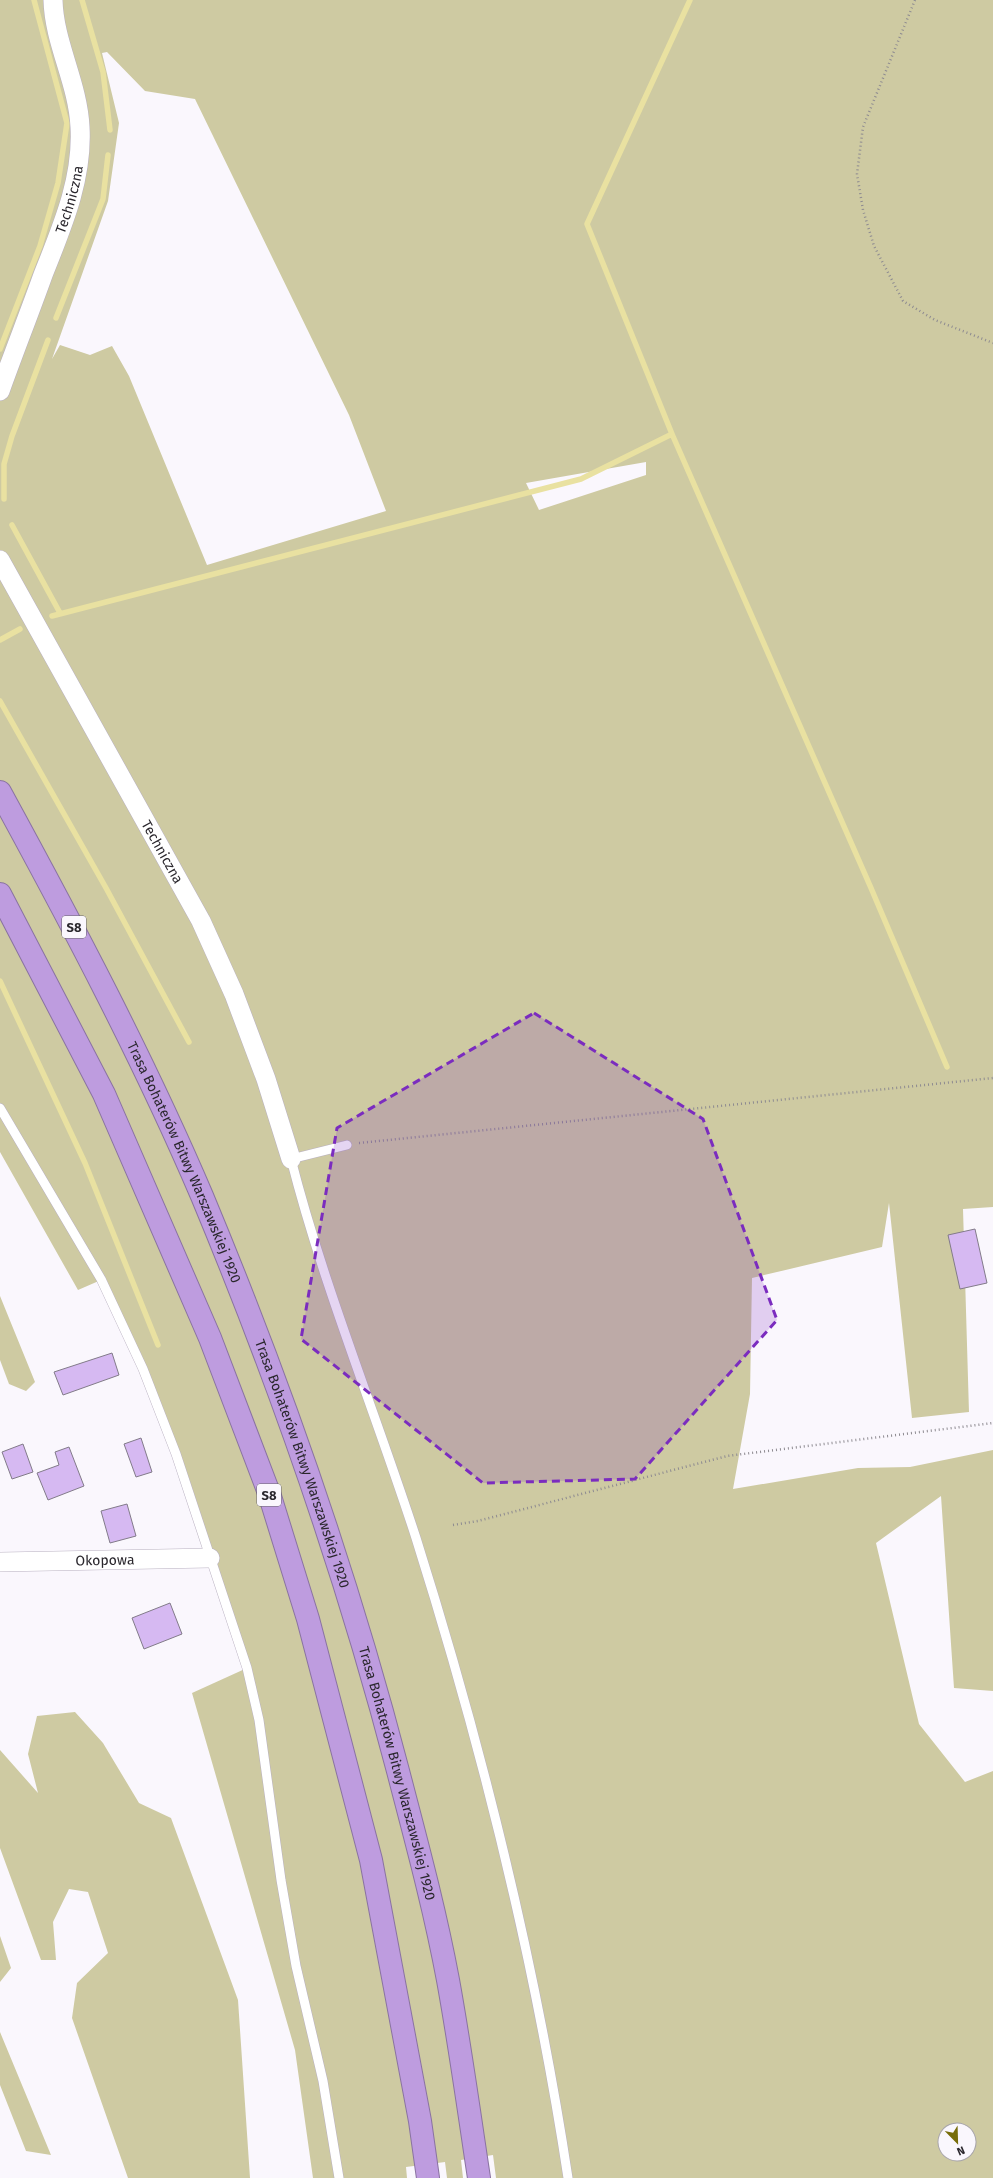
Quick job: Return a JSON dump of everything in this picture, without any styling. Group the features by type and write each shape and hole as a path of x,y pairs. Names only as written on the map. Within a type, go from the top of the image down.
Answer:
{"highway":[{"name":"Trasa Bohaterów Bitwy Warszawskiej 1920","path":"0,792 71,922 142,1066 201,1194 252,1320 313,1487 351,1603 386,1726 422,1862 448,1978 477,2168"},
{"name":"S8","path":"0,894 104,1094 210,1338 269,1493 308,1619 371,1860 422,2134 427,2171"}],"street":[{"name":"Techniczna","path":"0,391 63,224 78,173 80,126 74,85 58,31 53,0"},
{"name":"Techniczna","path":"0,560 201,921 234,994 266,1079 291,1159"},
{"name":"Okopowa","path":"0,1562 210,1558"}],"lane":[{"path":"0,1108 101,1280 143,1369 176,1454 247,1668 259,1720 280,1880 296,1966 322,2081 339,2178"},
{"path":"347,1145 291,1159 318,1256 415,1535 472,1726 505,1853 546,2043 568,2178"}],"path":[{"path":"915,0 863,127 857,174 862,210 874,246 903,302 935,320 993,343"},
{"path":"347,1145 993,1078"},
{"path":"453,1525 478,1521 727,1456 993,1423"}],"highlighted area":[{"path":"534,1013 703,1119 777,1320 635,1479 483,1483 301,1339 337,1128"}],"shaded area":[{"path":"0,0 993,0 993,1207 963,1209 969,1412 912,1418 889,1203 882,1247 752,1278 750,1394 733,1489 858,1468 910,1467 993,1450 993,1691 954,1688 941,1496 876,1543 919,1724 965,1782 993,1771 993,2178 496,2178 493,2155 461,2160 463,2178 447,2178 445,2162 406,2167 407,2178 313,2178 295,2050 192,1693 247,1668 176,1454 101,1280 78,1290 0,1152","holes":["107,52 145,91 195,99 349,415 386,511 207,565 129,376 112,346 90,355 60,345 52,359 108,201 119,123 102,53","646,462 646,475 539,510 526,483"]},
{"path":"0,1296 35,1382 26,1391 9,1384 0,1360"},
{"path":"75,1712 103,1743 139,1803 171,1818 238,2000 250,2178 128,2178 72,2018 77,1983 108,1953 88,1892 69,1889 53,1922 56,1960 41,1960 0,1848 0,1750 38,1793 28,1754 37,1716"},
{"path":"0,1936 11,1968 0,1982"},
{"path":"0,2032 51,2155 26,2151 0,2085"}],"building":[{"path":"975,1229 987,1283 960,1289 948,1235"},
{"path":"112,1353 119,1375 63,1395 54,1372"},
{"path":"141,1438 152,1472 136,1477 124,1444"},
{"path":"23,1444 33,1472 12,1479 2,1452"},
{"path":"69,1447 84,1486 48,1500 37,1473 59,1465 55,1452"},
{"path":"127,1504 136,1536 110,1543 101,1511"},
{"path":"170,1603 182,1634 144,1649 132,1618"}],"waterway":[{"path":"0,349 40,246 58,183 67,123 34,0"},
{"path":"82,0 103,72 110,130"},
{"path":"690,0 587,224 672,434 871,888 947,1067"},
{"path":"56,318 103,199 108,155"},
{"path":"4,499 4,464 12,436 48,340"},
{"path":"52,616 581,479 672,434"},
{"path":"12,525 60,613"},
{"path":"0,640 20,629"},
{"path":"0,701 106,888 189,1042"},
{"path":"0,981 85,1163 158,1345"}]}
